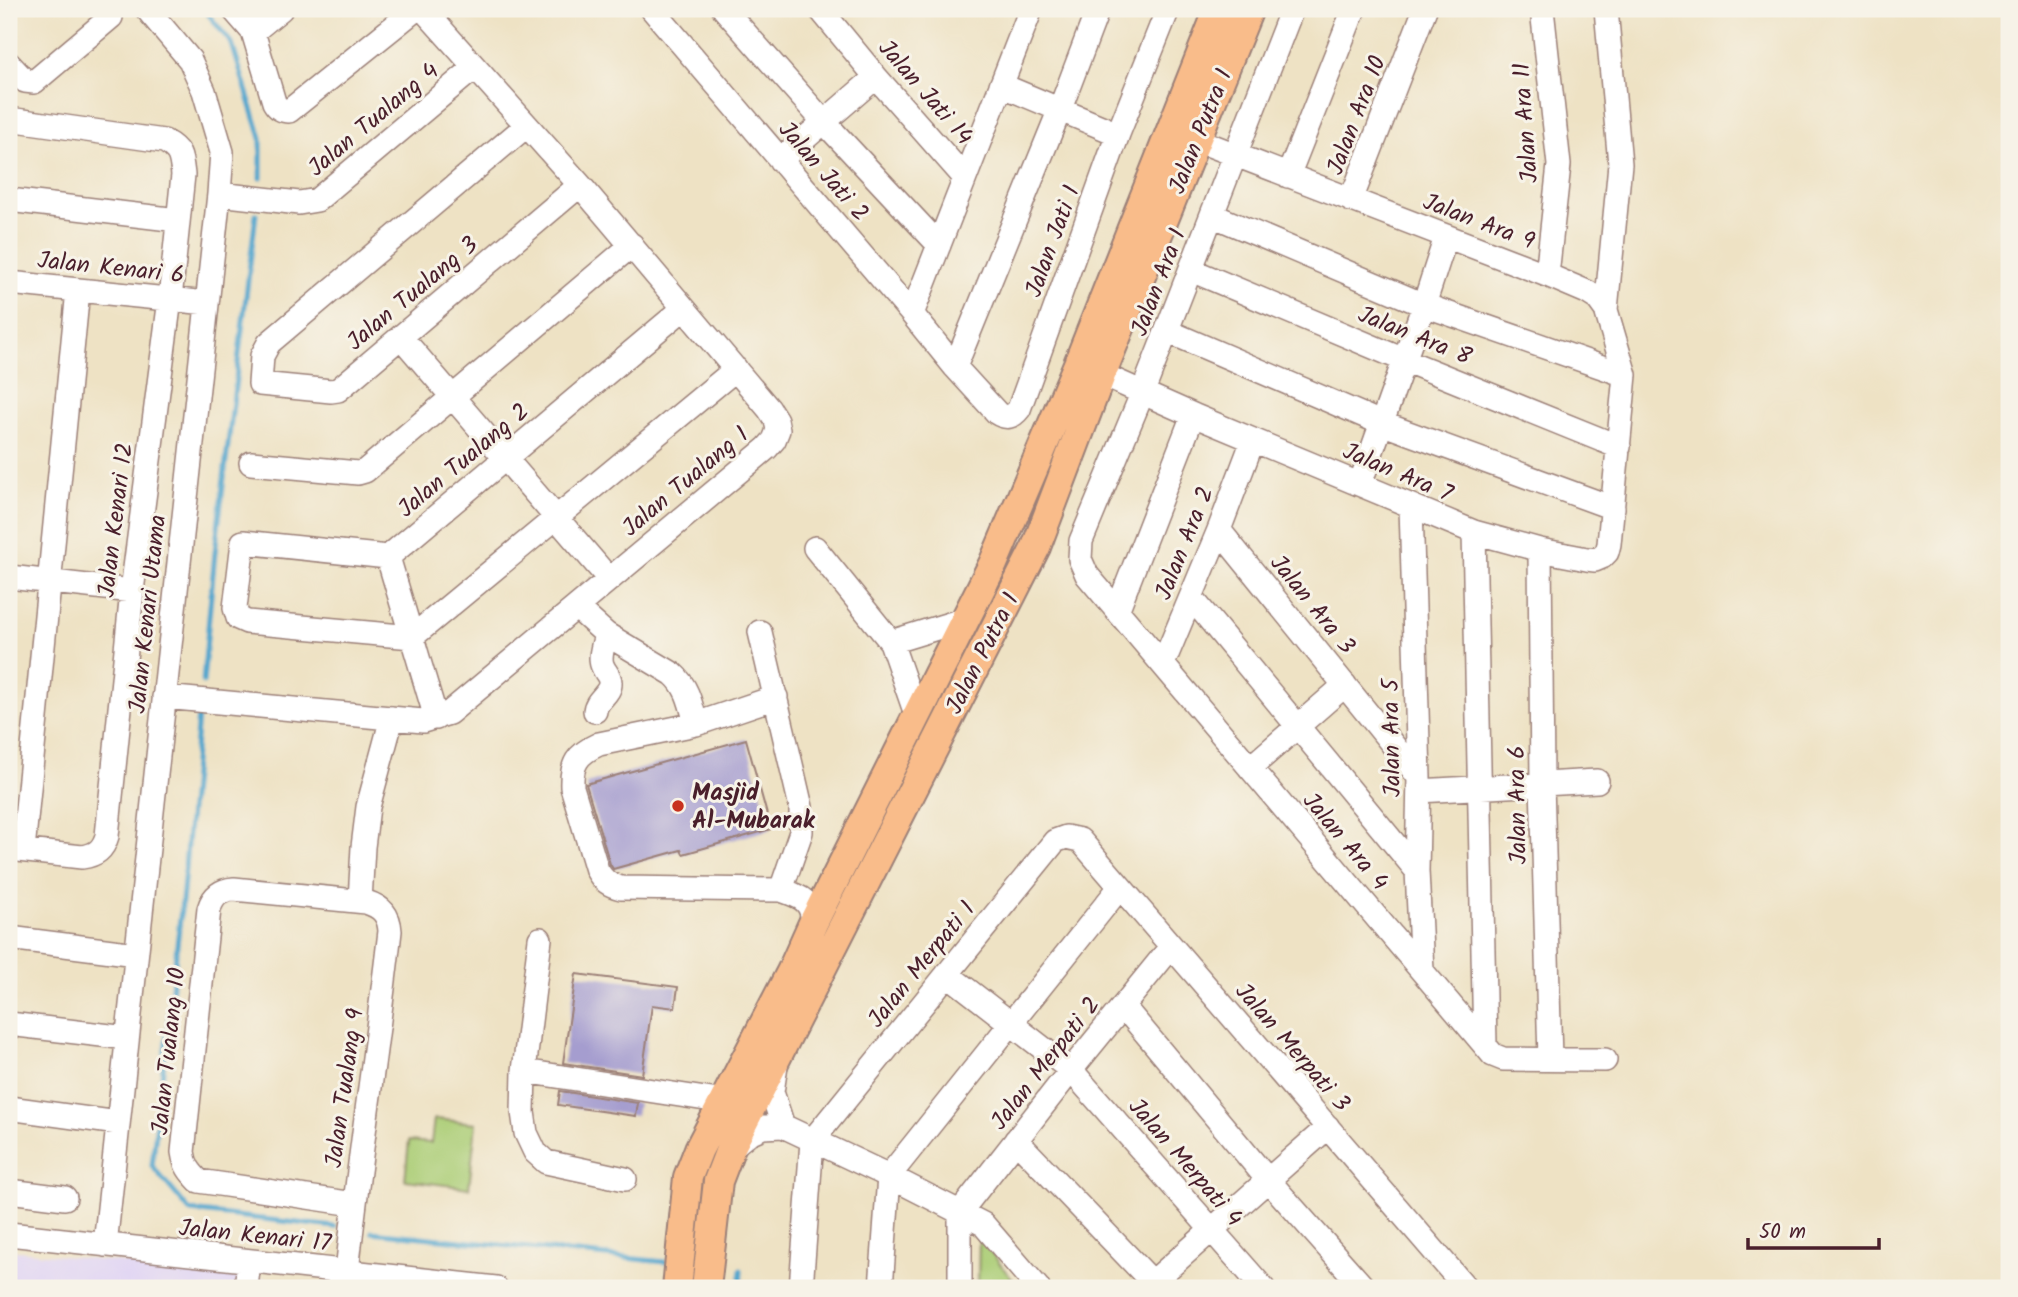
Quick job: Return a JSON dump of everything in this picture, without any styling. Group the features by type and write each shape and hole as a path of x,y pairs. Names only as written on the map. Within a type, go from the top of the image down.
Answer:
{"main road":[{"name":"Jalan Putra 1","path":"706,1288 718,1181 731,1147 1036,547 1089,369 1219,9"},
{"name":"Jalan Putra 1","path":"677,1288 688,1177 699,1149 791,972 1089,369 1197,140 1249,9"}],"street":[{"name":"Jalan Kenari Utama","path":"104,1245 222,152 204,91 190,60 147,9"},
{"path":"233,9 253,32 274,102 283,111 289,111 416,9"},
{"path":"253,32 281,9"},
{"name":"Jalan Tualang 1","path":"423,9 580,185 736,369 776,420 778,430 767,448 449,713 436,718"},
{"path":"724,9 823,121 939,245"},
{"name":"Jalan Jati 14","path":"821,9 876,77 965,178"},
{"path":"912,314 1031,9"},
{"path":"955,367 1098,9"},
{"name":"Jalan Jati 1","path":"955,367 1003,417 1015,414 1019,409 1118,134 1168,9"},
{"name":"Jalan Ara 1","path":"1087,575 1080,559 1081,541 1143,394 1292,9"},
{"path":"1288,176 1354,9"},
{"name":"Jalan Ara 10","path":"1351,200 1425,9"},
{"name":"Jalan Ara 11","path":"1542,9 1559,165 1547,275"},
{"path":"1606,9 1620,164 1606,310 1625,375 1619,447"},
{"name":"Jalan Jati 2","path":"654,10 955,367"},
{"path":"9,64 25,81 34,82 111,17"},
{"name":"Jalan Tualang 4","path":"219,194 299,203 317,200 474,68"},
{"path":"780,160 876,77"},
{"path":"1001,85 1118,134"},
{"name":"Jalan Kenari 12","path":"9,119 164,141 176,147 183,175 170,299 132,591 105,845 99,852 82,857 16,849"},
{"name":"Jalan Tualang 3","path":"526,126 269,342 262,356 260,384 338,390 580,185"},
{"name":"Jalan Ara 9","path":"1197,140 1547,275 1587,292 1598,299 1606,310"},
{"path":"9,200 178,220"},
{"path":"1212,215 1424,305 1625,375"},
{"path":"1360,484 1446,237"},
{"path":"251,463 362,472 368,470 632,246"},
{"name":"Jalan Ara 8","path":"1191,270 1619,447"},
{"name":"Jalan Kenari 6","path":"9,283 207,303"},
{"path":"16,849 50,581 78,290"},
{"name":"Jalan Tualang 2","path":"388,557 683,309"},
{"path":"1167,331 1381,423 1613,508"},
{"path":"401,337 609,579"},
{"path":"164,697 424,721 436,718 412,637 388,557 243,542 235,608 235,613 242,621 412,637 736,369"},
{"name":"Jalan Ara 7","path":"1089,369 1474,532 1540,550 1587,559 1595,560 1607,552 1619,447"},
{"path":"1117,611 1193,415"},
{"name":"Jalan Ara 2","path":"1163,664 1253,440"},
{"name":"Jalan Ara 5","path":"1411,506 1419,784 1417,871 1422,970"},
{"name":"Jalan Ara 3","path":"1219,530 1345,685 1419,784"},
{"path":"1474,532 1485,1045"},
{"path":"815,548 891,642 917,717"},
{"name":"Jalan Ara 6","path":"1540,550 1542,783 1550,1059"},
{"name":"Jalan Ara 4","path":"1087,575 1499,1059 1605,1060"},
{"path":"9,576 132,591"},
{"path":"1191,597 1417,871"},
{"path":"577,608 606,634 682,681 696,724"},
{"path":"891,642 966,619"},
{"path":"760,632 801,807 801,832 781,890"},
{"path":"595,711 595,705 609,691 611,684 601,666 600,658 606,634"},
{"path":"1250,768 1345,685"},
{"path":"776,697 696,724 598,744 586,750 576,760 572,787 597,870 611,885 621,888 781,890 807,902 813,912 813,923"},
{"path":"360,901 362,847 368,807 392,718"},
{"path":"1419,784 1480,788 1597,781"},
{"name":"Jalan Merpati 1","path":"812,1141 1055,841 1066,837 1080,840"},
{"name":"Jalan Merpati 3","path":"1080,840 1465,1288"},
{"path":"881,1288 889,1176 1120,887"},
{"name":"Jalan Tualang 10","path":"354,1203 199,1181 189,1172 183,1153 212,901 217,894 234,889 360,901"},
{"name":"Jalan Tualang 9","path":"347,1272 390,931 384,912 376,905 360,901"},
{"path":"9,938 136,954"},
{"path":"541,939 524,1071 526,1133 535,1152 546,1162 625,1179"},
{"name":"Jalan Merpati 2","path":"960,1212 1171,947"},
{"name":"Jalan Merpati 4","path":"947,974 1071,1070 1263,1288"},
{"path":"1123,1006 1268,1180 1364,1288"},
{"path":"9,1024 127,1038"},
{"path":"777,1058 772,1092 783,1126"},
{"path":"524,1071 724,1101 752,1108"},
{"path":"9,1108 118,1122"},
{"path":"731,1147 749,1133 763,1127 783,1126 984,1224 1038,1288"},
{"path":"1016,1140 1152,1286 1328,1127"},
{"path":"802,1288 812,1141"},
{"path":"9,1191 65,1198"},
{"path":"960,1212 960,1288"},
{"name":"Jalan Kenari 17","path":"9,1234 449,1286 496,1288"},
{"path":"246,1288 249,1261"}],"shaded area":[{"path":"9,1250 350,1288 9,1288"}],"green space":[{"path":"434,1119 476,1123 469,1188 405,1180 409,1141 431,1143"},
{"path":"979,1237 1019,1288 978,1288"}],"building":[{"name":"Masjid Al-Mubarak","path":"746,739 771,829 683,854 681,850 613,869 586,784"},
{"path":"576,974 678,987 675,1008 652,1005 642,1075 563,1063"},
{"path":"560,1091 638,1103 636,1116 558,1105"}],"waterway":[{"path":"204,9 232,44 261,138 261,178"},
{"path":"203,682 215,552 256,214"},
{"path":"198,715 183,892 152,1166 190,1211 335,1227"},
{"path":"372,1232 665,1262"},
{"path":"740,1288 741,1270"}],"place":[{"name":"Masjid Al-Mubarak","path":"678,806"}]}
